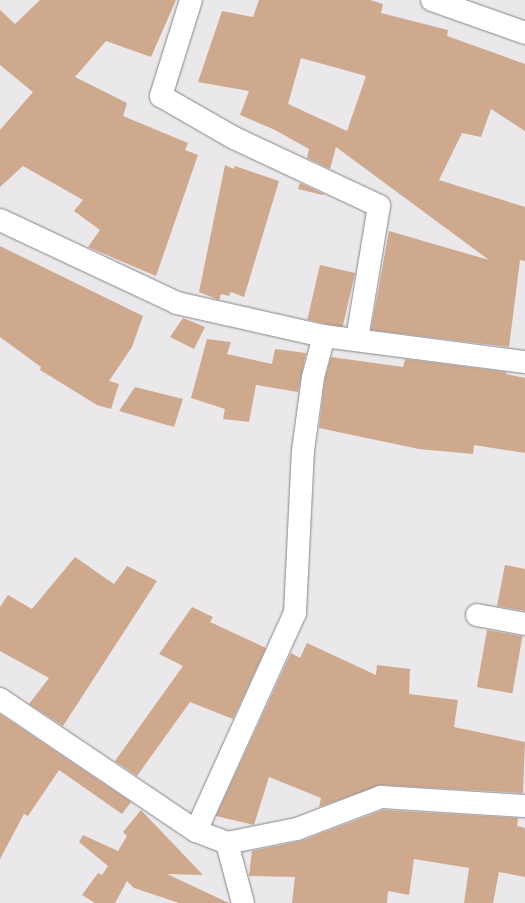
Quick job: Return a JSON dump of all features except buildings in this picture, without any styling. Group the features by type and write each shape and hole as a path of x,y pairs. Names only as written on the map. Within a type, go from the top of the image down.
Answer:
{"street":[{"path":"191,0 161,96 234,138 379,206 357,339"},
{"path":"432,0 525,33"},
{"path":"0,220 177,303 324,336 357,339 525,362"},
{"path":"196,831 294,613 303,451 314,377 324,336"},
{"path":"477,615 525,624"},
{"path":"0,699 196,831 227,843 297,830 381,797 525,806"},
{"path":"227,843 243,903"}]}
